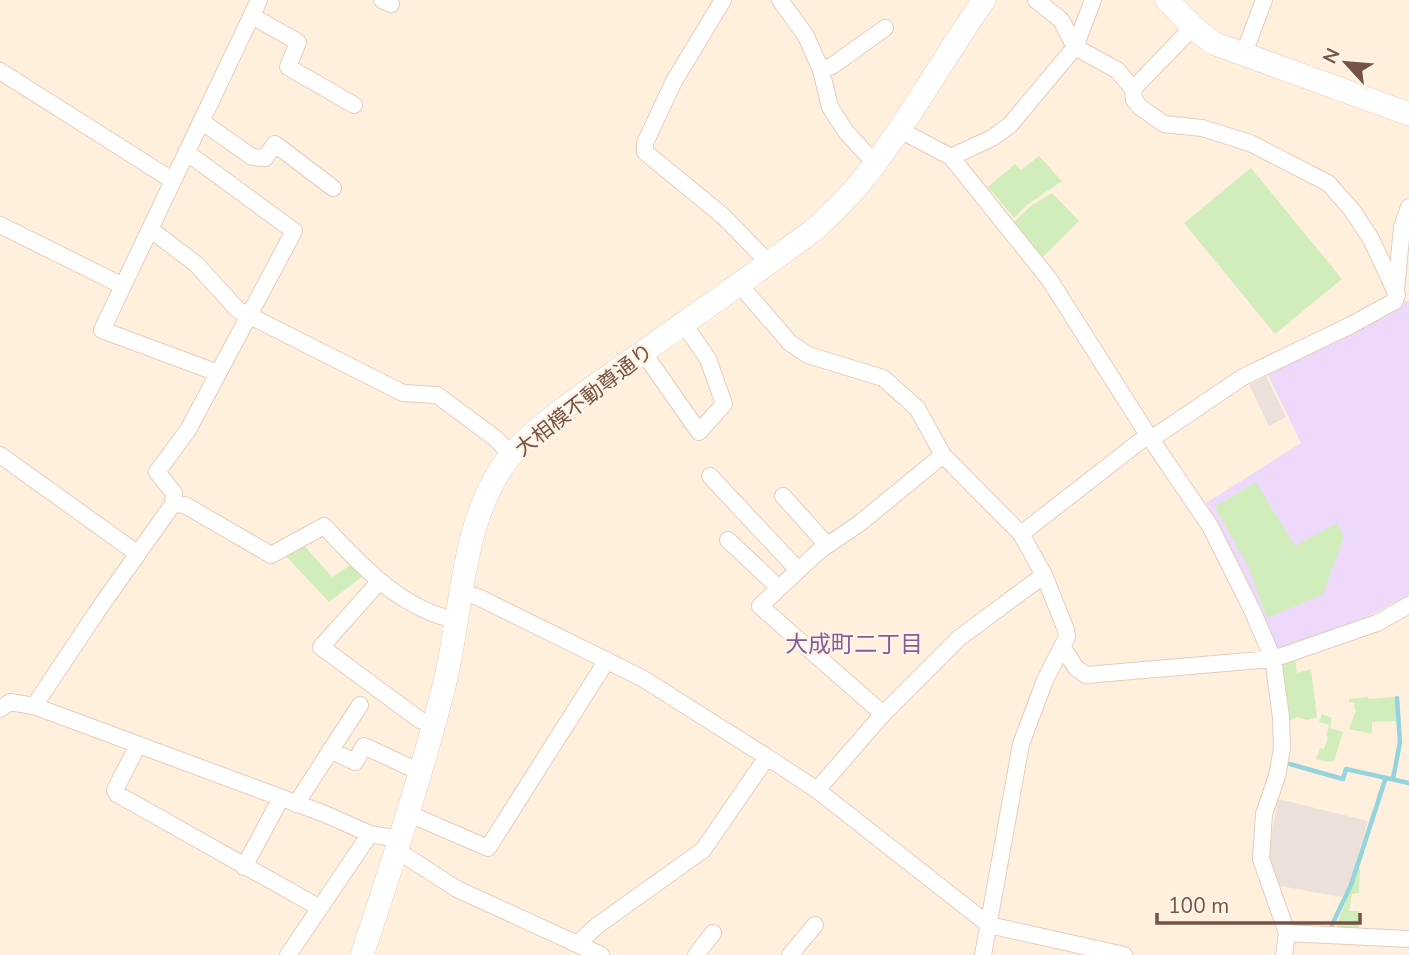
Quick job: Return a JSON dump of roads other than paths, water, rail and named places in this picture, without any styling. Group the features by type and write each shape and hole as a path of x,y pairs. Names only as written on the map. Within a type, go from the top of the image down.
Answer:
{"street":[{"path":"218,373 102,330 259,0"},
{"path":"723,0 674,81 645,143 645,152 723,216 769,263"},
{"path":"780,0 806,36 821,70 830,107 846,132 874,162"},
{"name":"大相模不動尊通り","path":"366,954 445,682 468,553 479,517 497,478 512,454 589,391 769,263 814,230 832,213 860,183 984,0"},
{"path":"1036,0 1061,20 1076,47 1117,71 1133,89 1134,100 1140,107 1164,124 1202,128 1250,142 1328,183 1352,210 1401,288"},
{"path":"951,157 992,138 1010,125 1076,47 1093,0"},
{"path":"1167,0 1208,40 1409,114"},
{"path":"1244,53 1264,0"},
{"path":"252,16 298,42 288,67 354,105"},
{"path":"1133,89 1194,27"},
{"path":"821,70 832,66 885,28"},
{"path":"0,71 172,180"},
{"path":"201,121 252,158 265,158 275,144 333,188"},
{"path":"898,129 951,157 1049,279 1149,437 1210,526 1249,602 1273,659 1281,717 1282,748 1277,776 1264,814 1261,859 1286,933 1284,955"},
{"path":"34,706 173,504 174,493 157,472 188,430 294,231 186,152"},
{"path":"1021,534 1149,437 1243,377 1395,301 1401,288 1402,226 1409,206"},
{"path":"0,225 123,286"},
{"path":"150,229 196,264 238,310 403,393 437,395 512,454"},
{"path":"739,284 790,343 808,355 883,378 917,408 943,455 1021,534 1044,575 1066,630 1067,637 1063,648 1045,680 1021,744 983,955"},
{"path":"643,352 699,432 724,404 708,359 684,324"},
{"path":"0,455 138,554"},
{"path":"883,714 760,606 827,545 860,523 943,455"},
{"path":"710,477 798,570"},
{"path":"783,496 827,545"},
{"path":"173,504 185,505 271,555 324,526 379,582 404,599 456,620"},
{"path":"728,540 779,588"},
{"path":"817,790 883,714 959,638 1044,575"},
{"path":"379,582 321,647 420,720 434,724"},
{"path":"461,593 478,597 642,678 817,790 989,925 1124,955"},
{"path":"1063,648 1076,668 1086,675 1273,659 1377,623 1409,605"},
{"path":"407,813 488,848 607,660"},
{"path":"0,709 10,702 34,706 399,845 457,889 601,955"},
{"path":"244,867 360,705"},
{"path":"138,746 115,790 117,794 320,908"},
{"path":"330,750 355,762 364,746 420,772"},
{"path":"577,944 598,925 703,850 767,757"},
{"path":"288,955 370,834"},
{"path":"790,955 815,925"},
{"path":"696,955 713,933"},
{"path":"1286,933 1409,939"}],"waterway":[{"path":"1393,779 1400,742 1397,698"},
{"path":"1290,764 1343,779 1346,769 1409,783"},
{"path":"1330,929 1351,885 1385,780"}],"district":[{"name":"大成町二丁目","path":"854,644"}]}
